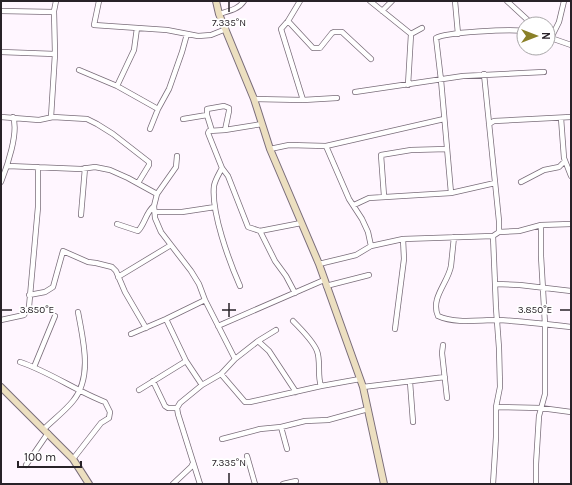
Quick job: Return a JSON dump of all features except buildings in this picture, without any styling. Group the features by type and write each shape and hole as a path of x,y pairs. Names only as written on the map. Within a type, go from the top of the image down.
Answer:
{"street":[{"path":"51,117 55,54 54,12 56,1"},
{"path":"99,1 94,25 167,30 187,34 206,35 226,29"},
{"path":"216,1 219,14 254,99 270,149 319,264 363,387 384,484"},
{"path":"219,14 240,6 244,1"},
{"path":"300,1 282,28 303,100"},
{"path":"370,1 411,34"},
{"path":"382,11 392,1"},
{"path":"455,1 458,34"},
{"path":"507,1 523,16"},
{"path":"556,26 564,1"},
{"path":"1,11 54,12"},
{"path":"288,21 313,48 320,48 332,33 342,32 371,59"},
{"path":"117,86 134,50 137,28"},
{"path":"411,34 422,28"},
{"path":"451,193 442,80 436,38 438,36 458,34 516,30"},
{"path":"150,129 158,109 170,89 187,34"},
{"path":"408,85 411,34"},
{"path":"556,39 571,45"},
{"path":"1,52 55,54"},
{"path":"79,70 117,86 158,109"},
{"path":"355,92 455,77 484,74 544,72"},
{"path":"484,74 496,183 499,232"},
{"path":"254,99 303,100 337,98"},
{"path":"212,131 207,115 208,109 211,107 224,106 229,108 225,130"},
{"path":"183,119 207,115"},
{"path":"488,116 494,121"},
{"path":"1,117 39,120 51,117 87,119 113,134 142,155 149,162 149,165 138,183"},
{"path":"1,182 8,166 8,160 12,149 15,122 13,117"},
{"path":"561,118 565,161 571,176"},
{"path":"489,124 494,121 571,118"},
{"path":"270,149 289,145 326,146 444,119"},
{"path":"262,124 209,131 208,133 222,168 228,176 248,226 260,230 301,223"},
{"path":"326,146 349,199 354,205 368,232 371,246"},
{"path":"384,196 381,155 411,150 447,149"},
{"path":"177,156 176,167 157,194 154,206 155,214 161,232 191,271 199,284 205,300 235,359"},
{"path":"521,182 544,170 559,167 565,161"},
{"path":"8,166 38,168 95,167 110,170 157,194"},
{"path":"1,320 24,315 28,307 37,215 38,168"},
{"path":"81,215 85,168"},
{"path":"222,168 214,185 215,207 232,267 240,286"},
{"path":"354,205 369,198 451,193 496,183"},
{"path":"116,224 138,231 150,209 154,206"},
{"path":"146,218 155,214 215,207"},
{"path":"319,264 356,255 371,246 403,239 493,236 499,232 519,231 541,226 571,224"},
{"path":"536,484 539,416 546,394 541,226"},
{"path":"260,230 275,261 286,276 295,293"},
{"path":"492,484 496,437 496,407 500,387 500,348 497,320 493,236"},
{"path":"454,238 451,253 451,267 436,302 436,311 438,316 442,318 471,321 497,320 571,327"},
{"path":"395,328 404,259 403,239"},
{"path":"118,277 171,245"},
{"path":"29,295 45,292 52,287 63,252 88,262 112,267 116,271 125,292 146,328"},
{"path":"326,286 369,274"},
{"path":"218,326 324,280"},
{"path":"495,284 520,285 571,291"},
{"path":"131,334 205,300"},
{"path":"26,466 46,431 73,401 80,390 86,363 78,312"},
{"path":"34,367 55,316"},
{"path":"166,319 186,361 202,385"},
{"path":"293,321 317,351 318,379 321,386"},
{"path":"200,484 177,408 180,403 202,385 221,374 235,359 258,341 276,330"},
{"path":"258,341 268,350 296,392"},
{"path":"443,344 442,354 448,398"},
{"path":"139,390 186,361"},
{"path":"20,362 34,367 105,402 110,412 109,418 101,423 73,459"},
{"path":"221,374 245,402 360,379"},
{"path":"363,387 445,377"},
{"path":"153,381 165,406 168,408 177,408"},
{"path":"410,382 412,422"},
{"path":"1,386 73,459 89,484"},
{"path":"496,407 535,408 541,410 571,412"},
{"path":"222,439 260,429 281,427 306,421 328,420 368,409"},
{"path":"281,427 287,449"},
{"path":"248,456 255,484"},
{"path":"172,484 191,467 193,463"},
{"path":"284,484 296,481"}]}
